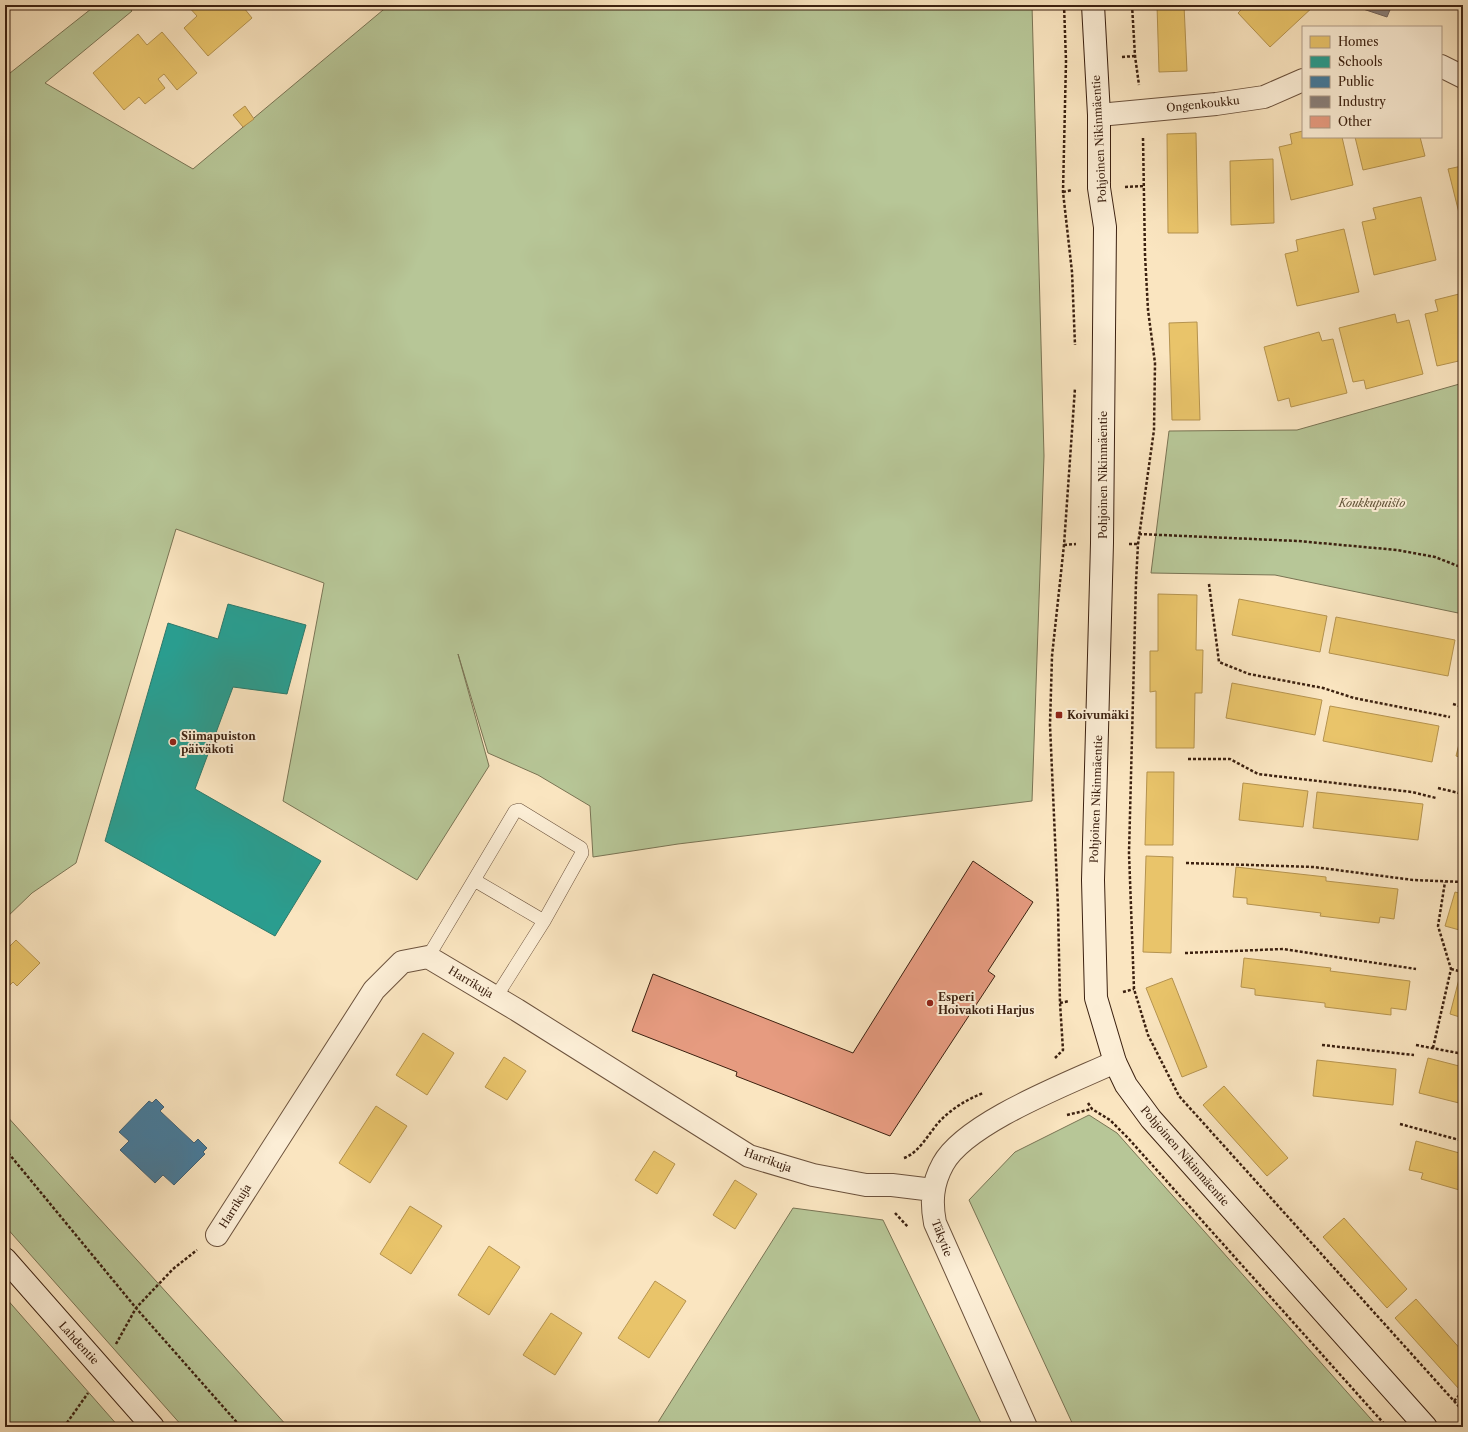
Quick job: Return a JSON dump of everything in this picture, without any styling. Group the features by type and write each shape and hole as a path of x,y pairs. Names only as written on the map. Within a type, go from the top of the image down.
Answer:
{"street":[{"name":"Pohjoinen Nikinmäentie","path":"1093,5 1099,115 1099,188 1105,227 1102,551 1093,880 1096,998 1115,1062 1126,1085 1150,1119 1426,1427"},
{"path":"1442,66 1463,77"},
{"name":"Ongenkoukku","path":"1099,115 1216,104 1264,97 1302,80"},
{"name":"Harrikuja","path":"217,1235 374,990 402,962 428,957 496,997 749,1156 813,1175 866,1185 892,1185 933,1190"},
{"name":"Täkytie","path":"1026,1427 935,1223 932,1205 933,1190 943,1164 960,1144 986,1124 1023,1104 1115,1062"},
{"name":"Lahdentie","path":"5,1259 153,1427"}],"lane":[{"path":"428,957 515,811 518,810 581,848 582,853 544,920 496,997"},
{"path":"474,880 544,920"}],"path":[{"path":"1064,5 1066,61 1063,192 1072,272 1075,348"},
{"path":"1132,5 1134,56 1142,110 1145,255 1155,370 1154,430 1139,534 1136,582 1129,853 1134,989 1148,1036 1179,1096 1463,1411"},
{"path":"1053,1059 1063,1050 1050,725 1052,656 1064,545 1071,459 1075,380"},
{"path":"1139,534 1298,541 1397,550 1435,557 1463,568"},
{"path":"1209,584 1219,662 1249,674 1323,688 1354,698 1450,717"},
{"path":"1453,704 1463,707"},
{"path":"1188,759 1230,759 1258,774 1412,792 1436,798"},
{"path":"1438,788 1463,794"},
{"path":"1186,863 1314,867 1413,880 1463,882"},
{"path":"1433,1048 1451,969 1438,926 1445,882"},
{"path":"1185,954 1283,949 1416,969"},
{"path":"1451,969 1463,972"},
{"path":"1322,1045 1414,1055"},
{"path":"1416,1045 1463,1054"},
{"path":"911,1232 892,1210 893,1161 907,1157 939,1122 965,1101 990,1090"},
{"path":"1063,1116 1092,1109 1110,1120 1128,1138 1387,1427"},
{"path":"1400,1124 1463,1141"},
{"path":"5,1149 136,1308 241,1427"},
{"name":"Harrikuja","path":"136,1308 173,1269 217,1235"},
{"path":"1454,1401 1463,1391"}],"green space":[{"path":"96,5 127,5 132,11 45,83 193,169 389,5 1032,5 1044,456 1032,801 678,844 593,857 590,806 538,775 488,753 458,654 489,766 417,880 283,801 324,583 176,529 76,863 32,893 5,919 5,77"},
{"name":"Koukkupuisto","path":"1463,383 1463,614 1275,575 1151,573 1169,431 1297,430"},
{"path":"5,1114 288,1427 183,1427 5,1226"},
{"path":"1089,1115 1117,1133 1378,1427 1074,1427 969,1200 1015,1152"},
{"path":"793,1208 883,1220 983,1427 655,1427"},
{"path":"5,1297 119,1427 5,1427"}],"building: Homes":[{"path":"187,5 247,5 244,8 252,18 208,56 184,28 197,16"},
{"path":"1157,5 1184,5 1187,71 1159,72"},
{"path":"1246,5 1315,5 1270,47 1238,13"},
{"path":"162,32 197,73 177,90 164,74 158,79 165,88 145,104 139,97 124,110 93,73 138,34 147,45"},
{"path":"245,106 254,119 243,127 233,115"},
{"path":"1302,131 1302,138 1342,138 1353,185 1291,200 1279,147 1292,144 1290,134"},
{"path":"1196,133 1198,233 1168,233 1167,134"},
{"path":"1355,138 1420,138 1425,156 1363,170"},
{"path":"1463,154 1463,221 1461,221 1448,169 1462,166 1459,155"},
{"path":"1273,159 1274,223 1231,225 1230,161"},
{"path":"1421,197 1436,260 1374,275 1362,222 1376,219 1373,208"},
{"path":"1344,229 1359,292 1297,306 1285,254 1298,251 1296,240"},
{"path":"1463,293 1463,360 1437,366 1425,314 1438,311 1435,300"},
{"path":"1395,314 1397,323 1409,320 1423,374 1366,389 1364,380 1353,382 1339,328"},
{"path":"1197,322 1200,420 1172,420 1169,323"},
{"path":"1319,332 1322,341 1333,339 1347,393 1291,407 1289,398 1278,401 1264,347"},
{"path":"1158,594 1197,595 1196,650 1203,650 1202,693 1195,693 1194,748 1156,748 1156,691 1150,692 1150,651 1158,651"},
{"path":"1239,599 1327,616 1320,652 1232,635"},
{"path":"1336,617 1455,640 1448,676 1329,653"},
{"path":"1232,683 1322,700 1315,735 1226,718"},
{"path":"1330,706 1439,726 1432,762 1323,741"},
{"path":"1463,728 1463,758 1456,756"},
{"path":"1147,772 1174,772 1173,845 1145,845"},
{"path":"1243,783 1308,791 1303,827 1239,820"},
{"path":"1317,792 1423,804 1418,840 1313,828"},
{"path":"1146,856 1173,857 1171,953 1143,952"},
{"path":"1236,867 1326,877 1326,881 1398,889 1394,919 1380,917 1379,923 1320,916 1321,913 1247,904 1247,898 1233,897"},
{"path":"1455,892 1463,894 1463,931 1445,926"},
{"path":"16,940 40,963 17,986 13,982 5,990 5,951"},
{"path":"1244,958 1331,968 1330,971 1410,981 1406,1010 1391,1008 1391,1015 1325,1007 1325,1003 1255,995 1255,989 1241,987"},
{"path":"1172,978 1207,1067 1182,1077 1146,988"},
{"path":"1459,979 1463,980 1463,1018 1450,1014"},
{"path":"423,1033 454,1053 427,1095 396,1075"},
{"path":"504,1057 526,1071 507,1100 485,1087"},
{"path":"1428,1058 1463,1067 1463,1104 1419,1093"},
{"path":"1317,1060 1396,1069 1393,1105 1313,1096"},
{"path":"1224,1086 1288,1158 1267,1176 1203,1105"},
{"path":"376,1106 407,1126 370,1183 339,1163"},
{"path":"1416,1141 1463,1154 1463,1191 1421,1179 1423,1173 1409,1170"},
{"path":"654,1151 675,1164 657,1194 635,1180"},
{"path":"735,1180 757,1194 735,1229 713,1215"},
{"path":"410,1206 442,1226 411,1274 380,1254"},
{"path":"1344,1218 1407,1289 1387,1308 1323,1237"},
{"path":"489,1246 520,1267 489,1315 458,1295"},
{"path":"655,1281 686,1301 649,1358 618,1338"},
{"path":"1416,1299 1463,1352 1463,1385 1459,1389 1395,1318"},
{"path":"551,1313 582,1333 555,1375 523,1355"}],"building: Schools":[{"name":"Siimapuiston päiväkoti","path":"228,604 306,625 287,694 233,687 195,789 321,861 275,936 105,841 168,623 218,639"}],"building: Public":[{"path":"156,1099 164,1107 160,1111 194,1143 198,1139 207,1148 203,1152 205,1154 174,1185 163,1175 155,1183 120,1150 129,1141 119,1132 149,1101 152,1103"}],"building: Industry":[{"path":"1361,5 1392,5 1387,17 1360,8"}],"building: Other":[{"name":"Esperi Hoivakoti Harjus","path":"973,861 1033,902 988,971 995,976 890,1136 736,1076 737,1072 632,1031 653,974 853,1053"}],"place":[{"name":"Koivumäki","path":"1059,715"},
{"name":"Siimapuiston päiväkoti","path":"173,742"},
{"name":"Esperi Hoivakoti Harjus","path":"930,1003"}]}
